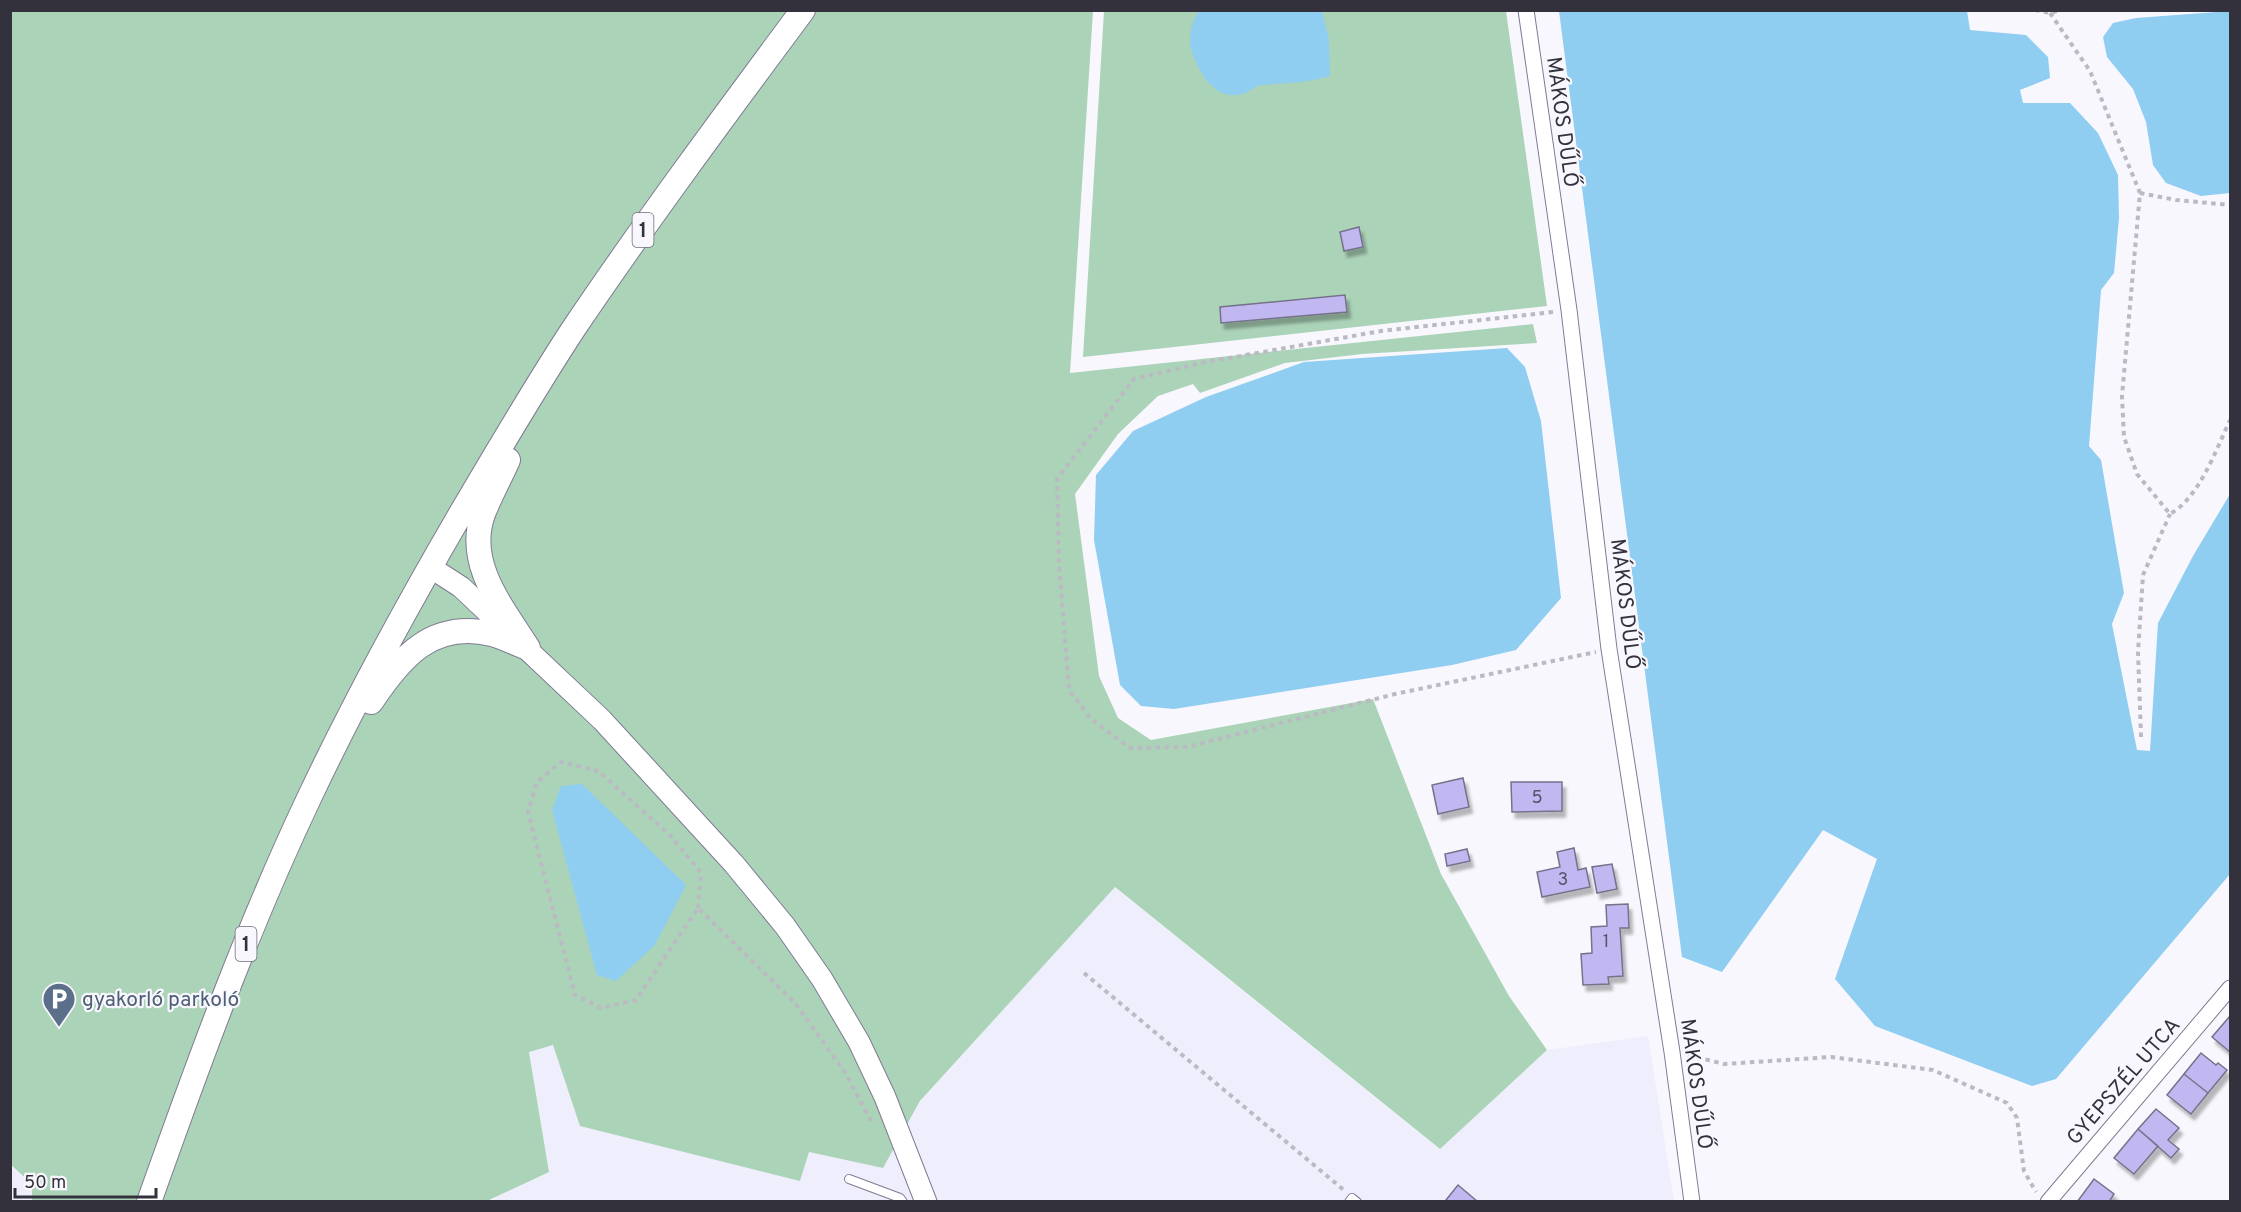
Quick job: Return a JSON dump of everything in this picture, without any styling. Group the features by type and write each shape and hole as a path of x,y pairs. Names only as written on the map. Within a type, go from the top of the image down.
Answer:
{"main road":[{"name":"1","path":"149,1202 185,1098 274,872 312,792 377,680 403,614 499,448 555,360 615,270 802,10"},
{"path":"528,648 484,577 478,542 482,516 555,360"},
{"path":"377,680 418,645 432,638 458,632 492,634 528,648"}],"street":[{"name":"MÁKOS DŰLŐ","path":"1526,10 1569,310 1610,649 1672,1052 1692,1202"},
{"path":"430,567 461,587 528,648 610,729 734,864 785,926 822,979 859,1042 885,1097 926,1200"},
{"name":"GYEPSZÉL UTCA","path":"2048,1202 2230,988"}],"lane":[{"path":"849,1179 900,1198 903,1202"}],"path":[{"path":"2035,10 2050,13 2061,10"},
{"path":"2050,13 2090,71 2140,192 2122,396 2124,437 2137,474 2170,514"},
{"path":"2140,192 2176,200 2230,205"},
{"path":"1569,310 1381,331 1201,363 1134,380 1057,479 1059,562 1069,690 1091,719 1130,748 1187,747 1395,694 1610,649"},
{"path":"2141,737 2138,652 2143,575 2170,514 2182,508 2206,471 2230,420"},
{"path":"561,762 597,771 670,835 701,873 698,908 636,1000 601,1008 575,995 528,812 537,782 561,762"},
{"path":"698,908 795,1003 846,1074 877,1132"},
{"path":"1084,973 1353,1200"},
{"path":"1672,1052 1724,1064 1831,1057 1933,1070 2007,1103 2017,1118 2024,1171 2042,1202"}],"shaded area":[{"path":"1114,887 1439,1149 1547,1050 1648,1036 1674,1201 487,1202 549,1172 529,1051 554,1045 800,1180 809,1152 883,1168 920,1102"},
{"path":"10,1165 32,1184 32,1201 11,1201"}],"green space":[{"path":"11,11 1093,11 1070,373 1533,324 1537,343 1362,354 1285,363 1200,393 1193,384 1158,396 1118,434 1075,494 1099,676 1118,718 1151,740 1373,699 1441,874 1509,996 1547,1050 1440,1149 1115,887 920,1101 883,1168 809,1152 800,1181 580,1126 553,1045 529,1052 549,1172 487,1201 32,1201 32,1184 11,1165"},
{"path":"1104,11 1506,11 1547,306 1083,357"}],"water":[{"path":"1200,10 1322,11 1329,40 1330,76 1261,85 1245,93 1225,94 1210,84 1194,58 1190,45 1190,34"},
{"path":"1559,11 1967,11 1970,30 2026,35 2048,57 2050,78 2020,90 2023,103 2070,103 2098,133 2118,175 2119,218 2114,273 2101,290 2089,446 2101,460 2124,593 2112,624 2137,750 2150,751 2158,623 2193,556 2230,494 2230,874 2056,1079 2032,1086 1875,1026 1835,979 1877,859 1823,830 1722,972 1682,957"},
{"path":"2230,11 2230,193 2201,196 2166,183 2153,165 2146,122 2133,89 2107,57 2103,37 2113,23 2136,18"},
{"path":"1507,348 1525,367 1541,421 1561,598 1516,650 1452,665 1174,709 1141,706 1120,685 1094,540 1096,475 1133,431 1206,397 1304,362"},
{"path":"582,784 686,885 655,945 616,981 597,975 552,810 561,786"}],"building":[{"path":"1359,227 1363,247 1344,251 1340,232"},
{"path":"1345,295 1347,312 1221,323 1220,307"},
{"path":"1463,778 1469,807 1438,814 1432,785"},
{"path":"1511,782 1562,782 1562,811 1512,812"},
{"path":"1574,848 1578,870 1586,868 1590,887 1542,897 1537,872 1560,867 1557,852"},
{"path":"1467,849 1470,861 1447,866 1445,854"},
{"path":"1612,864 1617,889 1597,893 1592,867"},
{"path":"1628,904 1629,928 1620,928 1623,976 1608,977 1609,984 1583,985 1581,954 1592,953 1591,927 1607,926 1606,905"},
{"path":"2230,1016 2230,1052 2212,1037"},
{"path":"2201,1053 2216,1065 2218,1063 2227,1070 2208,1093 2184,1074"},
{"path":"2184,1074 2208,1093 2191,1114 2167,1095"},
{"path":"2156,1109 2179,1128 2168,1140 2179,1149 2171,1158 2138,1129"},
{"path":"2138,1129 2158,1146 2134,1174 2114,1158"},
{"path":"2094,1179 2114,1194 2109,1202 2077,1202"},
{"path":"1458,1185 1478,1202 1448,1202 1446,1200"}],"place":[{"name":"gyakorló parkoló","path":"59,1028"}]}
